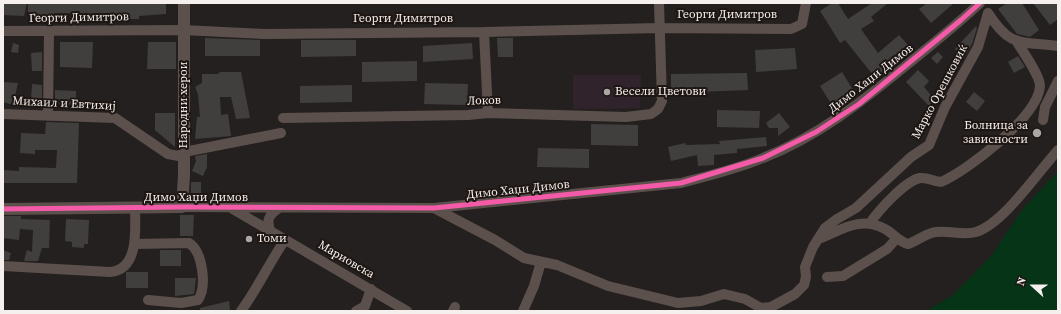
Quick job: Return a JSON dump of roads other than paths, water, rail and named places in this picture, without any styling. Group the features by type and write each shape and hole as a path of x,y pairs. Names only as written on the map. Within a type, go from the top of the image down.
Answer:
{"street":[{"name":"Народни херои","path":"182,207 184,155 184,3"},
{"path":"659,3 659,28"},
{"name":"Георги Димитров","path":"3,31 183,30 264,34 484,32 659,28 791,29 802,24 806,3"},
{"name":"Димо Хаџи Димов","path":"3,209 135,207 434,208 681,183 763,158 816,132 859,104 980,3"},
{"name":"Марко Орешковиќ","path":"434,208 496,240 524,258 557,265 608,286 678,303 701,301 724,294 745,299 763,309 771,307 795,294 804,285 805,267 817,240 825,228 836,219 856,208 911,157 929,145 945,107 978,47 987,8"},
{"name":"Марко Орешковиќ","path":"987,8 999,30 1016,40 1030,44 1058,46"},
{"name":"Локов","path":"283,118 301,116 468,115 488,113 626,117 652,114 658,109 662,101 659,28"},
{"path":"48,116 49,31"},
{"path":"484,32 488,113"},
{"path":"870,223 877,212 918,179 923,178 941,182 969,166 992,149 1021,118 1037,96 1040,86 1038,78 1016,40"},
{"path":"1043,120 1045,107 1058,80"},
{"name":"Михаил и Евтихиј","path":"3,114 120,119 168,154 184,155"},
{"path":"184,155 281,133"},
{"path":"817,240 845,226 870,223 886,229 897,238 908,244 934,232 963,234 986,228 1016,200 1058,150"},
{"path":"3,266 112,272 119,269 131,256 135,244 135,207"},
{"name":"Мариовска","path":"231,208 371,289 406,311"},
{"path":"271,232 268,224 269,218 272,213 279,208"},
{"path":"827,277 843,276 887,249 897,238"},
{"path":"241,311 262,281 268,267 285,240"},
{"path":"135,244 189,243 198,252 201,264 202,294 198,300 181,303 148,300"},
{"path":"523,311 534,286 541,262"},
{"path":"356,311 365,306 371,289"}],"place":[{"name":"Весели Цветови","path":"607,92"},
{"name":"Болница за зависности","path":"1037,133"},
{"name":"Томи","path":"249,239"}]}
